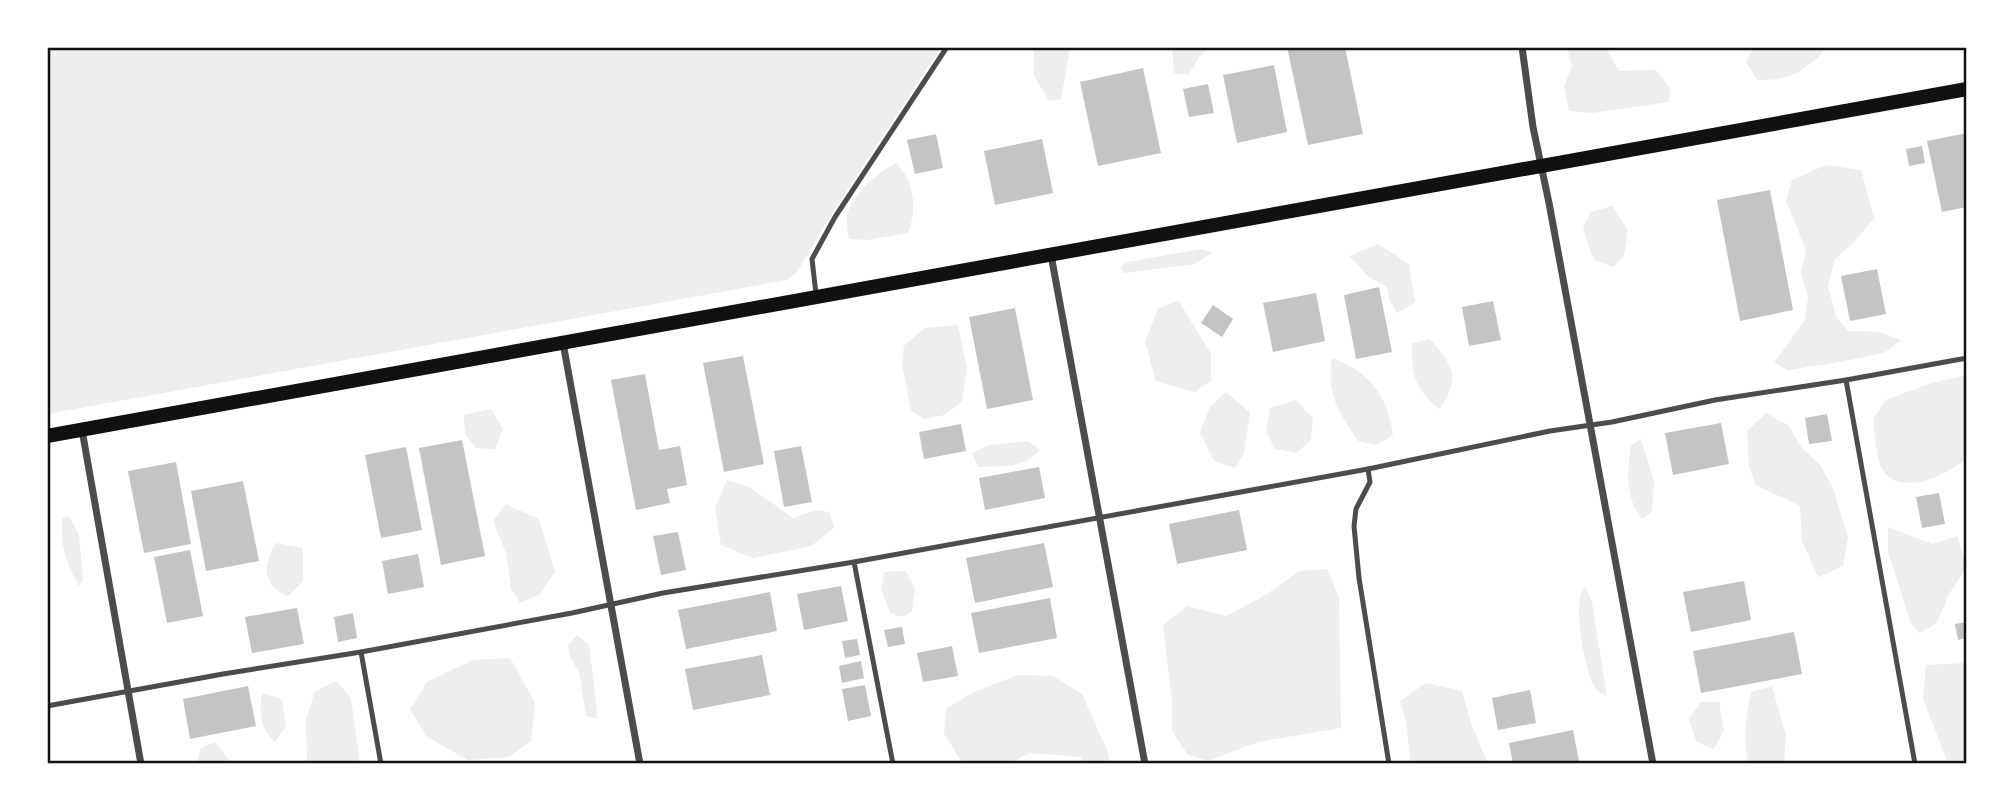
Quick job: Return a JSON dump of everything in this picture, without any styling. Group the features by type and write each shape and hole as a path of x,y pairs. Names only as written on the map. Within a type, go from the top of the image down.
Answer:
{"main road":[{"path":"47,436 1967,89"}],"street":[{"path":"1522,47 1533,127 1653,764"},
{"path":"1051,255 1145,764"},
{"path":"563,343 640,764"},
{"path":"82,430 141,764"}],"lane":[{"path":"816,297 811,272 812,260 835,217 947,47"},
{"path":"47,706 361,652 663,593 854,562 1368,470 1550,431 1591,426 1715,400 1967,358"},
{"path":"1846,380 1916,764"},
{"path":"1368,470 1370,482 1356,509 1354,526 1359,578 1389,764"},
{"path":"854,562 893,764"},
{"path":"361,652 381,764"}],"shaded area":[{"path":"47,47 941,47 797,272 787,280 47,414"},
{"path":"1034,47 1070,47 1061,99 1049,101 1034,76"},
{"path":"1172,47 1209,47 1188,75 1174,73"},
{"path":"1567,47 1605,47 1619,71 1656,70 1670,88 1669,102 1592,113 1569,111 1564,86 1572,67"},
{"path":"1754,47 1824,47 1819,57 1792,75 1779,79 1757,80 1746,62"},
{"path":"896,163 907,178 912,196 913,214 908,233 867,240 849,239 847,216 854,200 873,179"},
{"path":"1826,165 1861,170 1874,218 1857,239 1835,259 1828,286 1836,316 1848,331 1879,332 1901,340 1884,353 1788,370 1774,363 1805,320 1808,297 1801,273 1806,250 1786,201 1792,180"},
{"path":"1612,206 1628,230 1624,255 1614,267 1594,260 1583,229 1591,212"},
{"path":"1378,244 1409,264 1415,302 1397,313 1389,299 1387,287 1370,278 1349,256"},
{"path":"1202,249 1212,253 1195,264 1124,273 1120,267 1127,262"},
{"path":"1178,300 1211,354 1211,380 1195,392 1156,381 1145,342 1158,309"},
{"path":"958,325 967,368 962,402 944,415 924,419 911,411 902,364 904,346 925,328"},
{"path":"1430,339 1452,372 1451,388 1440,409 1419,388 1414,372 1412,343"},
{"path":"1332,358 1357,370 1374,387 1386,408 1393,435 1377,445 1358,441 1336,402 1331,382"},
{"path":"1967,375 1967,458 1947,472 1921,482 1897,481 1887,475 1878,459 1873,419 1886,400 1931,383"},
{"path":"1226,392 1250,413 1244,453 1235,468 1214,461 1200,432 1210,407"},
{"path":"1296,400 1313,418 1311,440 1296,453 1275,449 1266,431 1270,408"},
{"path":"491,409 503,429 495,449 476,448 465,434 464,415"},
{"path":"1766,413 1788,425 1802,448 1820,465 1833,488 1848,537 1843,566 1818,577 1802,541 1800,506 1756,485 1749,467 1747,431"},
{"path":"1641,439 1654,481 1652,512 1642,519 1630,493 1628,474 1631,445"},
{"path":"1028,441 1040,450 1027,461 1012,465 978,467 972,453 990,445"},
{"path":"727,480 751,488 793,518 815,510 829,512 834,528 811,546 753,558 721,545 715,508"},
{"path":"506,504 539,519 555,572 539,595 520,603 511,588 506,553 493,521"},
{"path":"69,516 79,535 83,580 79,586 63,545 62,518"},
{"path":"1888,527 1933,544 1957,536 1967,566 1949,594 1936,624 1919,633 1910,621 1888,552"},
{"path":"276,543 303,548 303,581 288,596 273,586 267,574 269,559"},
{"path":"1327,569 1339,597 1341,728 1258,742 1208,761 1187,754 1172,730 1172,702 1163,625 1187,606 1226,616 1264,596 1299,571"},
{"path":"906,571 915,590 912,611 903,617 890,613 881,589 884,572"},
{"path":"1585,586 1592,602 1607,697 1594,686 1581,636 1579,606"},
{"path":"577,635 589,645 598,719 586,716 579,672 570,657 568,645"},
{"path":"510,658 535,703 531,741 509,757 468,760 427,737 410,709 427,682 473,660"},
{"path":"1967,663 1967,760 1947,760 1923,699 1926,665"},
{"path":"1018,675 1053,676 1082,694 1108,752 1110,764 1083,764 1081,757 1030,753 1008,764 962,763 944,733 946,709 971,693"},
{"path":"337,681 351,699 360,764 307,764 306,720 315,691"},
{"path":"1426,683 1462,691 1471,723 1488,764 1411,764 1406,721 1400,701"},
{"path":"1772,686 1786,736 1784,764 1748,764 1746,728 1751,692"},
{"path":"262,693 282,699 286,727 275,742 266,732 262,720"},
{"path":"1701,702 1719,702 1724,731 1713,750 1696,741 1689,719"},
{"path":"216,742 232,764 196,764 201,748"}],"building":[{"path":"1287,47 1345,47 1363,134 1308,145"},
{"path":"1274,65 1287,132 1237,143 1223,75"},
{"path":"1143,68 1161,153 1098,166 1080,82"},
{"path":"1208,84 1214,113 1189,117 1183,89"},
{"path":"1967,133 1967,207 1942,212 1927,141"},
{"path":"936,134 943,168 915,174 907,140"},
{"path":"1042,139 1053,193 995,205 984,151"},
{"path":"1922,146 1925,163 1909,166 1906,149"},
{"path":"1770,190 1793,310 1740,321 1717,200"},
{"path":"1877,269 1886,314 1850,321 1841,276"},
{"path":"1379,287 1392,352 1356,359 1344,295"},
{"path":"1316,293 1325,341 1273,352 1263,303"},
{"path":"1493,301 1501,340 1469,346 1462,307"},
{"path":"1213,305 1233,319 1222,337 1201,323"},
{"path":"1015,308 1033,400 987,409 969,317"},
{"path":"743,356 764,464 724,472 703,363"},
{"path":"645,374 659,450 680,446 687,485 667,489 670,503 636,510 611,380"},
{"path":"1827,414 1832,441 1809,444 1805,418"},
{"path":"1721,423 1729,464 1673,475 1665,433"},
{"path":"961,424 966,451 924,459 919,432"},
{"path":"462,440 485,556 441,565 419,448"},
{"path":"801,446 812,502 784,507 774,451"},
{"path":"406,447 422,530 381,538 365,455"},
{"path":"176,462 191,544 144,553 128,471"},
{"path":"1039,467 1045,498 985,510 979,478"},
{"path":"243,481 259,561 206,571 191,491"},
{"path":"1939,493 1945,524 1922,528 1916,497"},
{"path":"1239,510 1247,550 1177,564 1169,524"},
{"path":"678,532 686,570 661,575 653,536"},
{"path":"1044,543 1053,587 975,603 966,558"},
{"path":"190,550 203,616 167,623 154,557"},
{"path":"418,554 424,587 388,594 382,561"},
{"path":"1744,581 1751,620 1691,632 1683,592"},
{"path":"841,586 848,621 804,630 797,594"},
{"path":"770,592 777,631 686,649 678,610"},
{"path":"1050,598 1057,638 979,653 971,613"},
{"path":"297,608 304,644 252,653 245,617"},
{"path":"353,613 357,638 338,642 334,617"},
{"path":"1967,622 1967,638 1958,640 1955,624"},
{"path":"902,627 905,644 888,647 884,630"},
{"path":"1794,632 1802,674 1701,693 1693,651"},
{"path":"857,639 860,655 845,658 842,641"},
{"path":"952,646 958,676 923,682 917,653"},
{"path":"762,655 770,695 693,710 685,669"},
{"path":"861,661 864,678 842,683 839,666"},
{"path":"865,685 871,716 848,721 842,689"},
{"path":"248,686 256,726 190,739 183,699"},
{"path":"1530,690 1536,723 1498,730 1492,698"},
{"path":"1573,730 1579,761 1565,764 1513,764 1509,743"}]}
